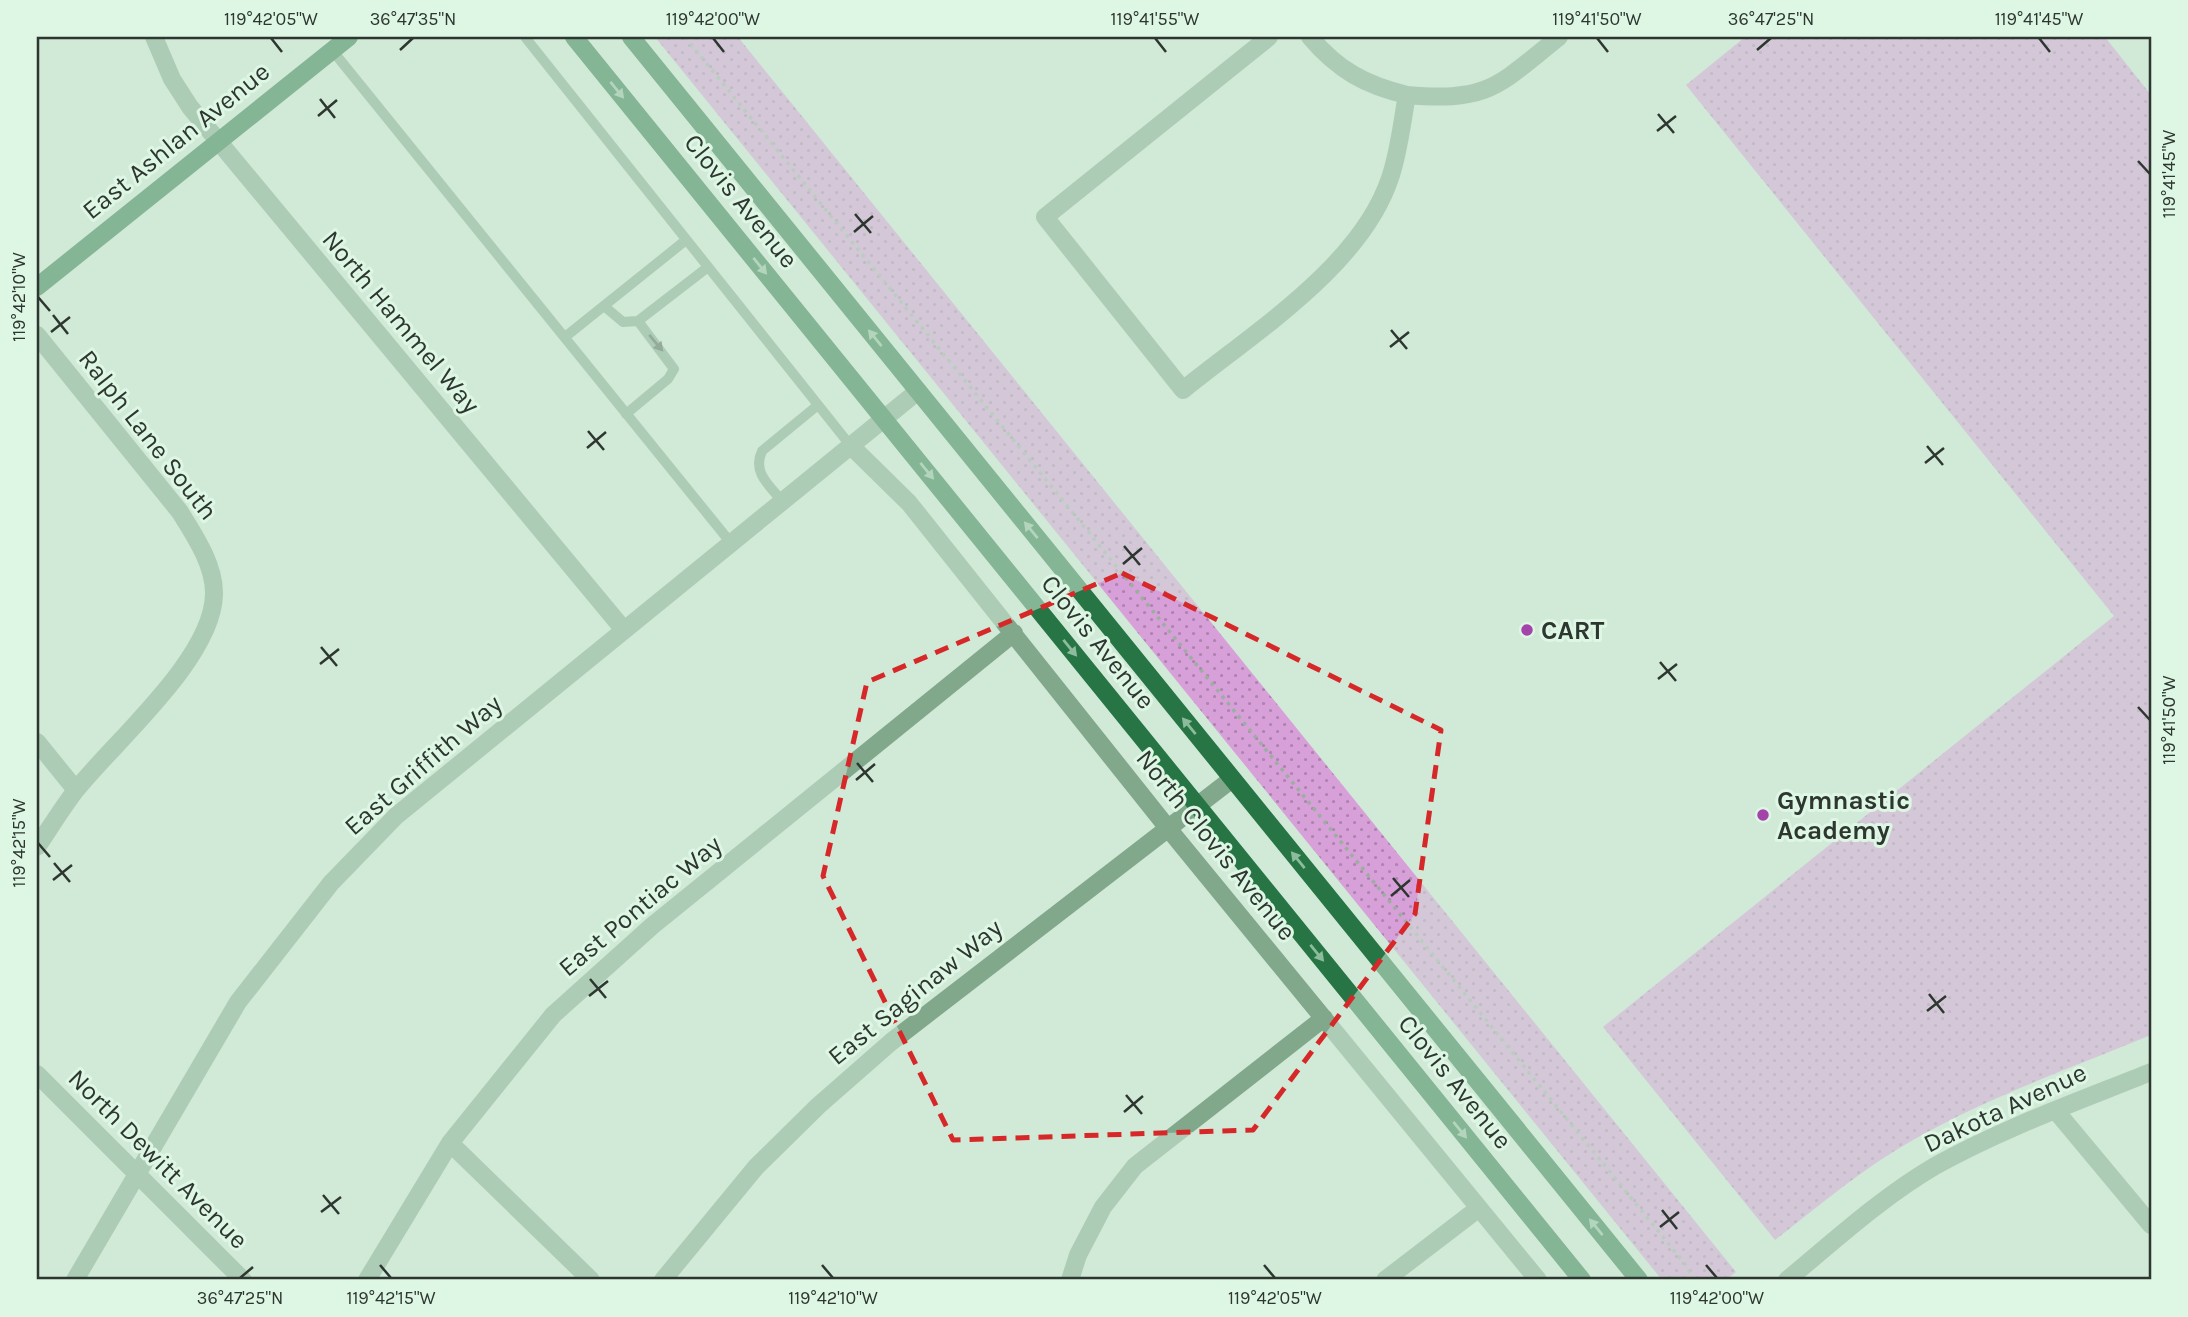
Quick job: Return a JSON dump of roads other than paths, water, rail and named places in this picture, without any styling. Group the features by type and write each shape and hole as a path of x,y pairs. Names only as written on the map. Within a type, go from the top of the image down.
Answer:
{"main road":[{"name":"East Ashlan Avenue","path":"37,287 349,37"},
{"name":"Clovis Avenue","path":"574,37 1582,1280"},
{"name":"Clovis Avenue","path":"631,37 1639,1280"}],"street":[{"name":"North Hammel Way","path":"154,37 172,79 217,141 624,630"},
{"path":"1269,37 1045,217 1183,390 1335,267 1358,239 1389,180 1407,95"},
{"path":"1310,37 1329,60 1350,75 1377,88 1407,95 1448,98 1470,96 1491,89 1559,37"},
{"name":"Ralph Lane South","path":"37,335 180,512 202,550 215,593 210,622 187,662 76,790 37,847"},
{"name":"East Griffith Way","path":"75,1280 238,1002 331,883 396,816 918,391"},
{"name":"North Clovis Avenue","path":"850,445 909,503 1167,827 1538,1280"},
{"name":"East Pontiac Way","path":"367,1280 450,1143 519,1054 599,971 1014,633"},
{"path":"37,742 76,790"},
{"name":"East Saginaw Way","path":"663,1280 756,1167 818,1106 891,1042 1232,779"},
{"path":"1070,1280 1078,1255 1103,1207 1135,1166 1324,1018"},
{"name":"Dakota Avenue","path":"1787,1280 1885,1201 1933,1167 1976,1145 2151,1072"},
{"name":"North Dewitt Avenue","path":"37,1074 137,1177 243,1280"},
{"path":"2056,1111 2151,1225"},
{"path":"450,1143 592,1280"},
{"path":"1385,1280 1479,1208"}],"lane":[{"path":"525,37 850,445"},
{"path":"332,50 731,543"},
{"path":"565,337 686,240"},
{"path":"604,306 623,322 638,321 708,267"},
{"path":"626,414 668,379 674,369 638,321"},
{"path":"782,501 759,472 757,462 762,451 818,405"}],"place":[{"name":"CART","path":"1527,630"},
{"name":"Gymnastic Academy","path":"1763,815"}]}
